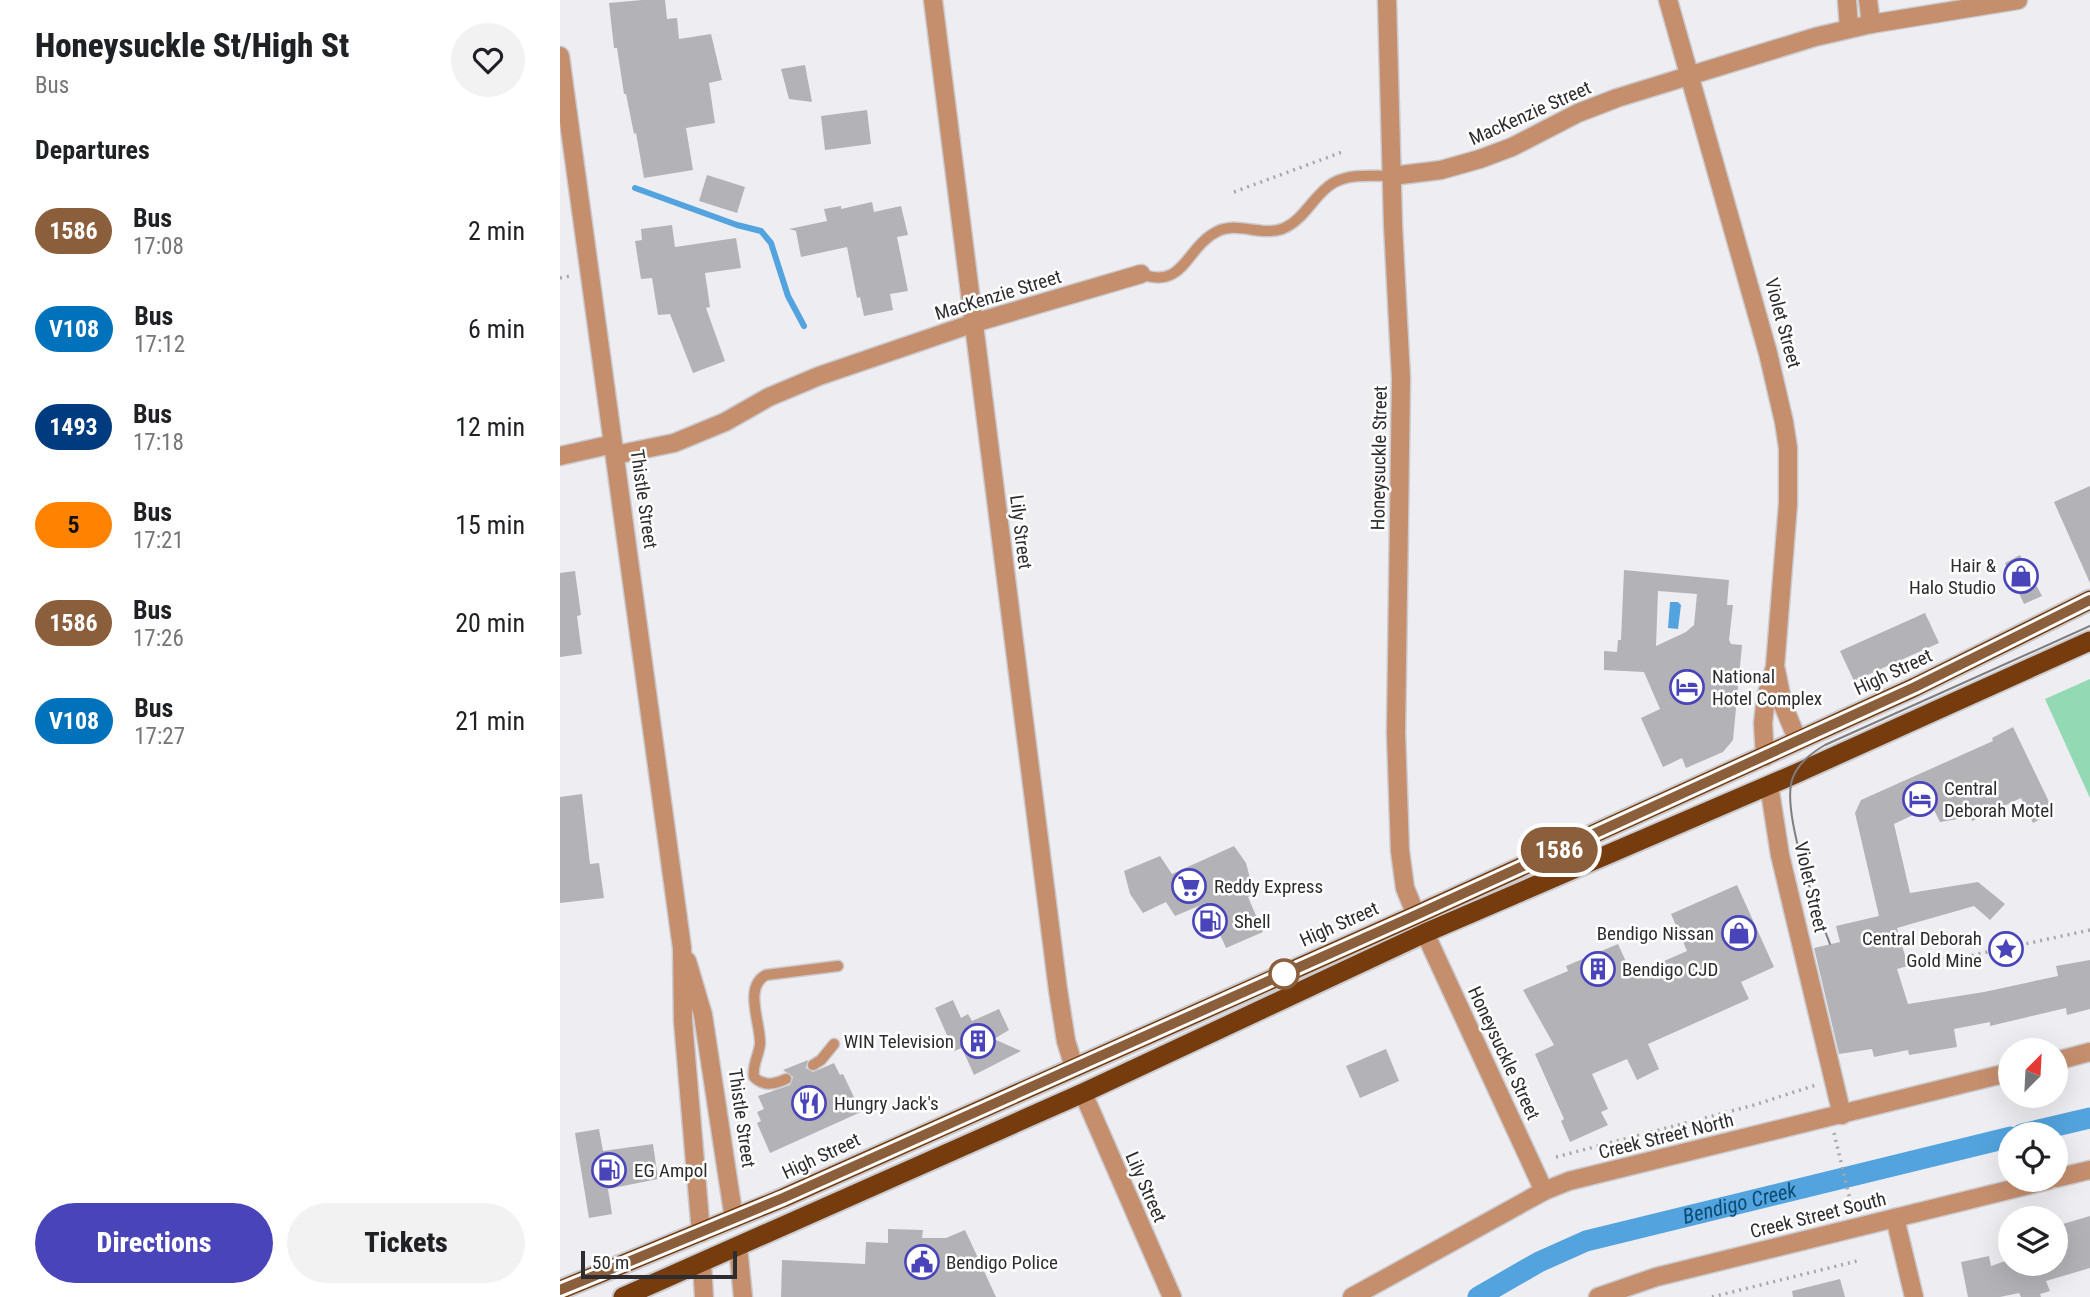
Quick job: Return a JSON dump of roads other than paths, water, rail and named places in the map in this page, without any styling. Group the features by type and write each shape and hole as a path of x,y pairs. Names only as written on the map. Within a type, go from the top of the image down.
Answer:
{"highway":[{"name":"High Street","path":"560,1290 734,1219 1416,915 1765,757 1940,675 2090,600"},
{"path":"623,1297 1083,1093 1425,933 1811,767 2090,641"},
{"path":"1940,675 1956,701"},
{"name":"Violet Street","path":"1798,741 1811,767"},
{"name":"Violet Street","path":"1765,757 1769,785"},
{"path":"1416,915 1425,933"},
{"path":"1074,1067 1083,1093"},
{"name":"Thistle Street","path":"734,1219 738,1247"},
{"name":"Thistle Street","path":"701,1233 702,1264"}],"street":[{"name":"Lily Street","path":"933,0 1058,990 1064,1032 1074,1067"},
{"name":"Honeysuckle Street","path":"1387,0 1401,378 1396,733 1402,871 1405,890 1416,915"},
{"name":"Violet Street","path":"1668,0 1768,353 1788,448 1788,504 1775,667 1764,706 1765,757"},
{"path":"1847,0 1849,28"},
{"path":"1868,0 1871,24"},
{"name":"MacKenzie Street","path":"1392,176 1441,170 1480,159 1512,147 1593,107 1849,28 2018,0"},
{"name":"Thistle Street","path":"560,56 682,948 683,1021 701,1233"},
{"name":"MacKenzie Street","path":"560,456 614,449 651,450 684,440 791,387 974,323 1141,274"},
{"name":"Violet Street","path":"1775,667 1783,705 1798,741"},
{"name":"Violet Street","path":"1769,785 1780,855 1842,1115"},
{"name":"Honeysuckle Street","path":"1425,933 1544,1191"},
{"name":"Thistle Street","path":"682,948 704,1015 734,1219"},
{"path":"2068,1058 2090,1052"},
{"name":"Creek Street North","path":"1352,1297 1544,1191 1569,1181 1998,1075"},
{"name":"Lily Street","path":"1083,1093 1172,1297"},
{"path":"2068,1175 2090,1170"},
{"name":"Creek Street South","path":"1598,1297 1656,1277 2000,1192"},
{"path":"1895,1218 1914,1297"},
{"name":"Thistle Street","path":"738,1247 743,1297"},
{"name":"Thistle Street","path":"702,1264 704,1297"}],"lane":[{"name":"MacKenzie Street","path":"1141,274 1155,279 1171,276 1209,237 1226,228 1262,232 1283,228 1301,216 1322,191 1338,181 1352,177 1392,176"},
{"path":"786,1079 770,1084 754,1077 753,1068 760,1044 755,995 758,981 765,975 838,967"},
{"path":"813,1065 821,1060 834,1044"}],"water":[{"path":"1670,602 1678,602 1681,605 1678,629 1668,628"}],"waterway":[{"path":"635,188 761,231 771,243 788,296 804,326"},
{"name":"Bendigo Creek","path":"2068,1123 2090,1118"},
{"name":"Bendigo Creek","path":"1478,1297 1539,1262 1586,1241 1998,1140"}],"tram line":[{"path":"1830,944 1802,862 1792,815 1792,780 1801,764 1825,745 2090,626"}],"place":[{"name":"Hair & Halo Studio","path":"2021,576"},
{"name":"National Hotel Complex","path":"1687,687"},
{"name":"Central Deborah Motel","path":"1920,799"},
{"name":"Reddy Express","path":"1189,886"},
{"name":"Shell","path":"1210,921"},
{"name":"Bendigo Nissan","path":"1739,933"},
{"name":"Central Deborah Gold Mine","path":"2006,949"},
{"name":"Bendigo CJD","path":"1598,969"},
{"name":"WIN Television","path":"978,1041"},
{"name":"Hungry Jack's","path":"809,1103"},
{"name":"EG Ampol","path":"609,1170"},
{"name":"Bendigo Police","path":"922,1262"}]}
